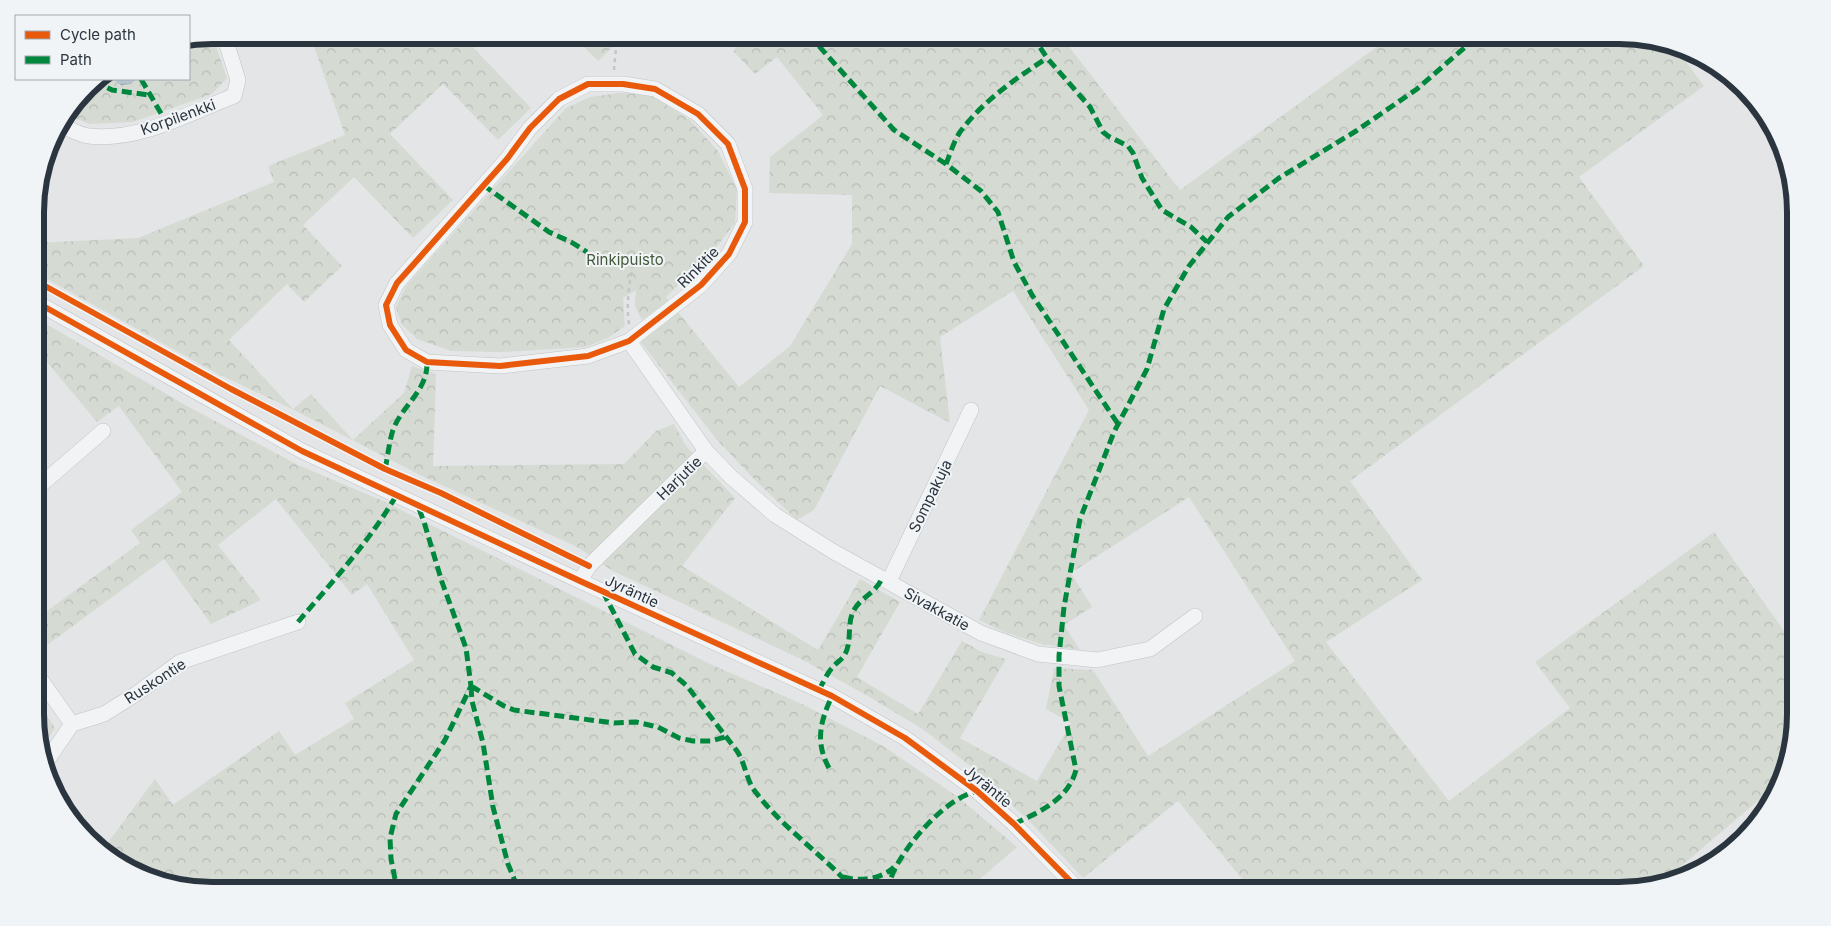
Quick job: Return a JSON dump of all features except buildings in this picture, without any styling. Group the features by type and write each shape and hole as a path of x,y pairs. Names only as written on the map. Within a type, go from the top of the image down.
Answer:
{"street":[{"name":"Korpilenkki","path":"66,128 87,136 116,136 147,130 234,96 238,80 227,44"},
{"name":"Rinkitie","path":"588,84 623,84 655,90 698,114 728,144 745,189 745,222 728,254 702,285 630,339 588,356 500,366 427,362 406,350 390,325 386,305 397,283 507,158 530,128 559,100 588,84"},
{"name":"Jyräntie","path":"44,306 302,451 832,696 905,738 977,790 1014,824 1071,882"},
{"name":"Harjutie","path":"580,581 589,566 706,451 630,339"},
{"name":"Sompakuja","path":"889,581 971,410"},
{"path":"44,482 103,432"},
{"name":"Sivakkatie","path":"706,451 730,476 775,515 834,552 981,633 1038,654 1097,660 1150,650 1195,616"},
{"name":"Ruskontie","path":"72,724 104,714 136,694 180,662 298,622"},
{"path":"44,684 72,724 50,757"}],"path":[{"path":"612,84 616,44"},
{"path":"630,339 628,309 630,277 633,265"}],"green space":[{"path":"215,44 227,78 212,94 133,122 89,124 73,117 93,93 108,80 190,80 190,45"},
{"path":"313,44 470,44 531,108 498,140 443,84 390,134 453,200 413,238 354,177 303,225 342,266 304,302 287,284 229,340 293,409 311,394 353,440 404,393 412,366 436,374 433,466 624,464 656,431 674,424 686,446 735,498 682,566 818,650 860,579 900,602 857,677 918,714 962,641 982,652 1006,659 960,738 1037,781 1071,723 1046,709 1054,668 1093,670 1148,756 1295,661 1189,497 1071,573 1092,607 1064,625 1080,650 1041,644 1004,632 979,620 1089,410 1013,291 940,337 950,423 880,386 814,510 797,520 717,440 640,341 678,312 739,387 790,346 852,244 852,195 769,193 770,157 823,115 777,57 755,74 734,52 736,44 1067,44 1180,190 1381,44 1631,44 1652,47 1682,57 1704,86 1579,177 1644,266 1350,481 1422,580 1326,642 1449,801 1570,708 1535,662 1714,532 1787,635 1786,736 1778,768 1770,789 1673,873 1631,882 1245,882 1178,801 1083,878 1029,821 969,765 924,730 866,695 803,660 613,571 577,547 418,474 294,410 216,373 44,277 44,243 138,238 274,182 268,166 345,135"},
{"path":"581,44 616,44 598,61"},
{"name":"Rinkipuisto","path":"619,93 650,95 690,120 718,151 737,190 735,223 711,254 666,297 669,300 642,320 635,306 636,290 623,298 625,326 608,338 586,347 502,352 451,351 417,339 401,324 396,307 406,286 566,108 590,97"},
{"path":"44,323 187,406 298,465 383,501 712,665 800,703 883,746 958,797 1017,847 976,882 211,882 168,877 137,865 106,845 155,779 173,805 279,731 295,755 354,719 345,703 414,660 367,584 352,595 276,499 218,545 261,600 211,624 164,559 44,647 44,613 140,543 131,530 182,492 119,406 97,422 44,359"},
{"path":"44,711 55,728 46,742"}],"water":[{"path":"114,80 135,80 131,84 121,85"}],"marked path":[{"path":"817,44 894,130 946,164 981,191 998,212 1014,262 1032,295 1118,424"},
{"path":"1038,44 1047,58 1090,107 1103,132 1128,146 1133,153 1142,178 1162,210 1191,227 1207,242"},
{"path":"1014,824 1051,804 1066,789 1076,770 1059,686 1059,656 1064,607 1080,519 1114,432 1147,369 1164,309 1189,266 1228,217 1279,178 1356,131 1417,89 1469,44"},
{"path":"946,164 960,132 979,110 1011,82 1047,58"},
{"path":"142,80 166,122"},
{"path":"101,85 112,90 149,95"},
{"path":"483,185 549,232 587,252"},
{"path":"385,469 393,430 402,413 419,390 426,372 427,362"},
{"path":"298,622 362,546 396,496"},
{"path":"397,882 391,859 390,838 396,814 445,740 471,686 466,648 442,582 418,506"},
{"path":"819,690 829,672 847,651 850,621 854,610 876,588 882,578"},
{"path":"603,592 635,654 653,667 672,673 687,686 737,751 754,790 765,804 847,882"},
{"path":"471,686 514,710 614,723 636,722 658,727 679,738 693,741 711,741 725,737"},
{"path":"471,687 472,701 483,743 493,807 508,864 515,882"},
{"path":"829,768 822,749 821,732 824,715 832,696"},
{"path":"889,882 898,863 922,830 954,802 965,795 977,791"},
{"path":"843,877 856,879 877,877 894,867"}],"cycle path":[{"path":"588,84 623,84 655,89 698,114 728,144 745,189 745,222 729,254 701,285 629,341 588,356 500,366 427,362 406,350 390,325 386,305 397,283 507,159 530,128 559,99 588,84"},
{"path":"44,285 231,389 385,469 441,493 589,566"},
{"path":"44,306 302,451 832,696 905,738 977,791 1014,824 1071,882"}]}
